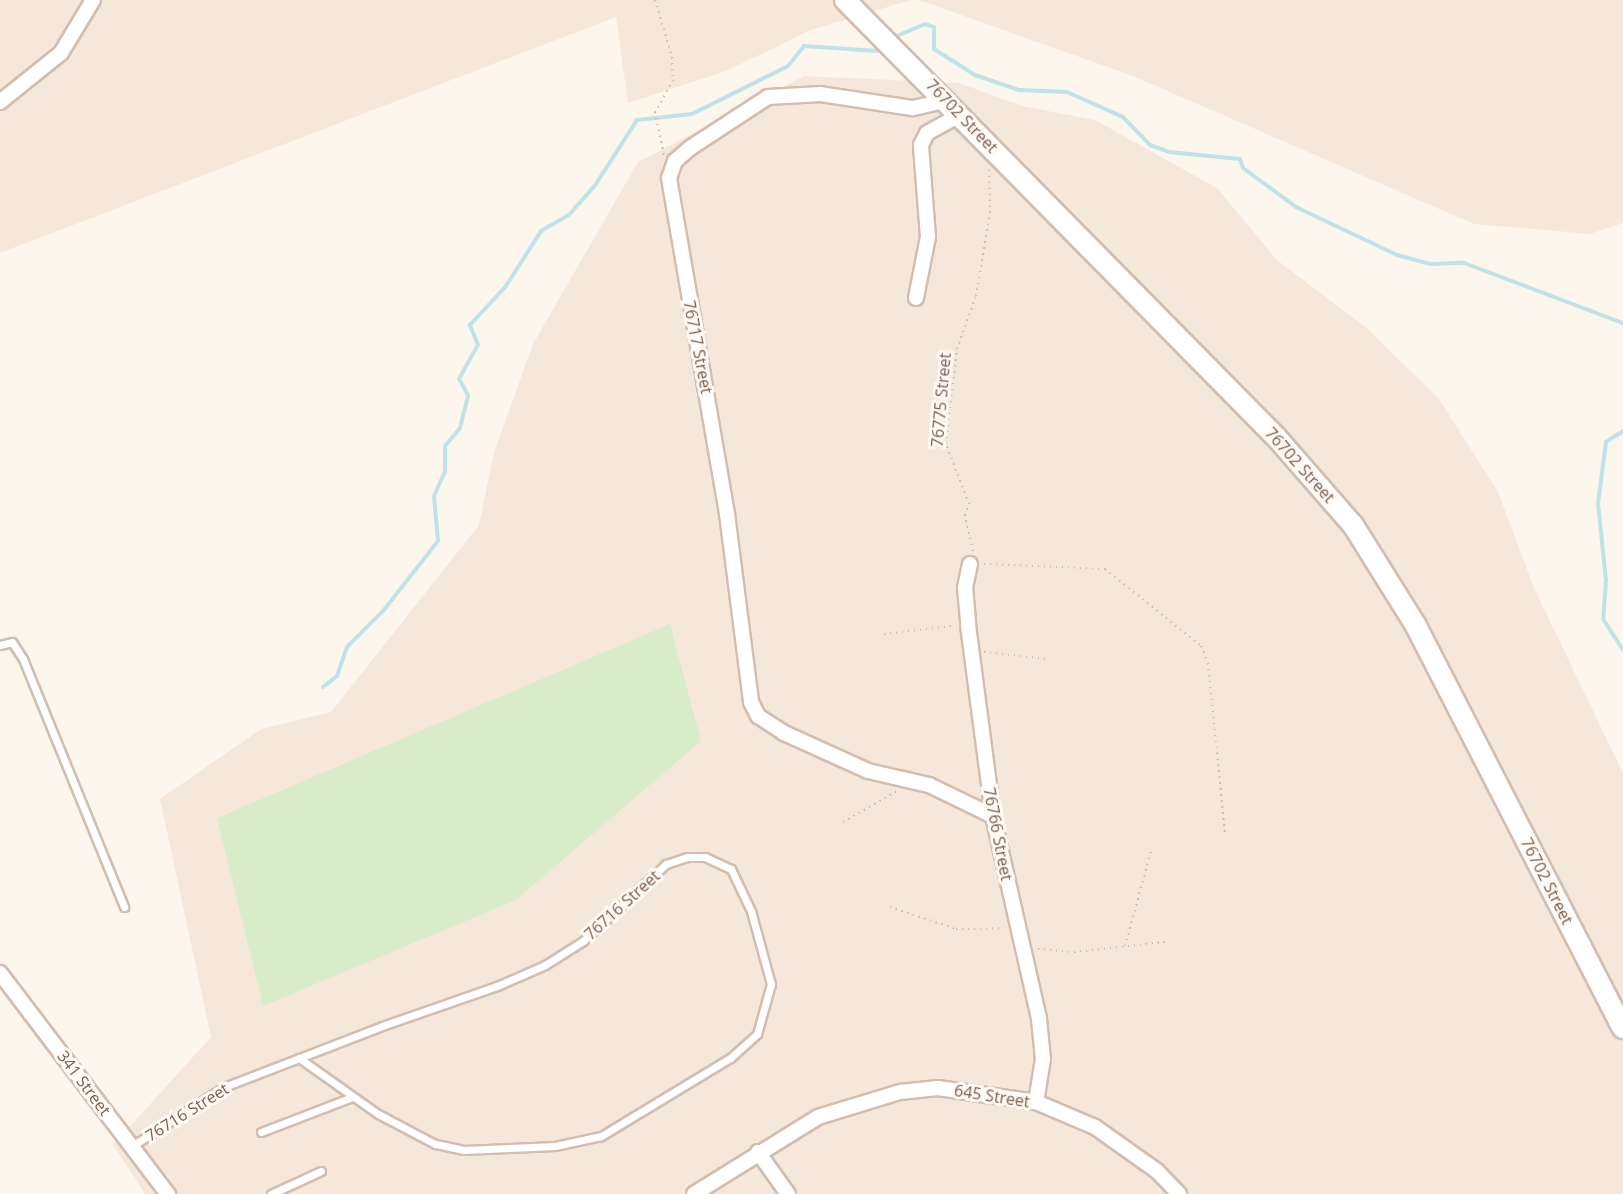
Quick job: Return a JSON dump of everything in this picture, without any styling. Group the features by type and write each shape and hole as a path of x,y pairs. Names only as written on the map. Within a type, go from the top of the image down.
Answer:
{"street":[{"name":"76702 Street","path":"845,0 955,107 1277,438 1359,535 1416,626 1623,1028"},
{"path":"0,102 52,63 86,3"},
{"path":"669,178 675,161 690,148 768,97 821,94 912,108 955,107"},
{"path":"916,298 928,237 921,145 927,134 955,107"},
{"name":"76717 Street","path":"669,178 725,502 751,702 767,725 868,771 915,781"},
{"name":"76766 Street","path":"970,564 965,587 968,625 993,816 1016,927 1023,947 1043,1059 1036,1102"},
{"path":"915,781 993,816"},
{"name":"341 Street","path":"0,973 168,1194"},
{"name":"645 Street","path":"694,1194 758,1152 818,1117 900,1092 969,1090 1036,1102 1128,1148 1179,1194"},
{"path":"758,1152 788,1194"}],"lane":[{"path":"0,645 12,642 23,658 124,907"},
{"name":"76716 Street","path":"132,1146 224,1087 299,1058 545,966 583,941 666,864 705,857 731,870 751,911 771,984 757,1034 704,1075 601,1136 555,1146 464,1150 435,1144 352,1097 299,1058"},
{"path":"261,1132 352,1097"},
{"path":"271,1194 321,1171"}],"path":[{"path":"655,0 672,57 673,80 654,122 669,178"},
{"name":"76775 Street","path":"970,564 969,504 946,444 957,349 976,296 990,213 983,137"},
{"path":"970,564 1105,569 1191,636 1208,663 1225,834"},
{"path":"884,634 968,625"},
{"path":"972,652 1049,660"},
{"path":"843,822 915,781"},
{"path":"1125,946 1150,850"},
{"path":"890,907 956,929 1016,927"},
{"path":"1023,947 1074,952 1165,942"}],"shaded area":[{"path":"0,0 911,0 811,30 726,71 628,103 616,17 0,253"},
{"path":"919,0 1623,0 1623,223 1590,234 1474,224 1133,76"},
{"path":"804,76 959,83 1022,106 1095,120 1217,188 1277,260 1368,329 1439,399 1498,492 1534,588 1623,773 1623,1194 145,1194 113,1145 211,1037 160,799 261,729 331,712 479,525 494,453 533,344 638,162"}],"green space":[{"path":"670,624 701,741 516,900 263,1006 217,818"}],"waterway":[{"path":"899,35 925,24 934,27 934,49 975,75 1019,90 1067,92 1123,117 1150,145 1169,152 1240,159 1243,168 1296,207 1397,255 1431,264 1464,263 1623,323"},
{"path":"323,687 337,676 347,647 383,611 438,541 434,496 445,471 445,446 460,428 468,395 459,379 478,345 470,325 506,286 541,231 569,215 596,184 637,120 692,114 788,66 804,46 877,51"},
{"path":"1623,431 1606,442 1598,504 1606,580 1603,619 1623,650"}]}
